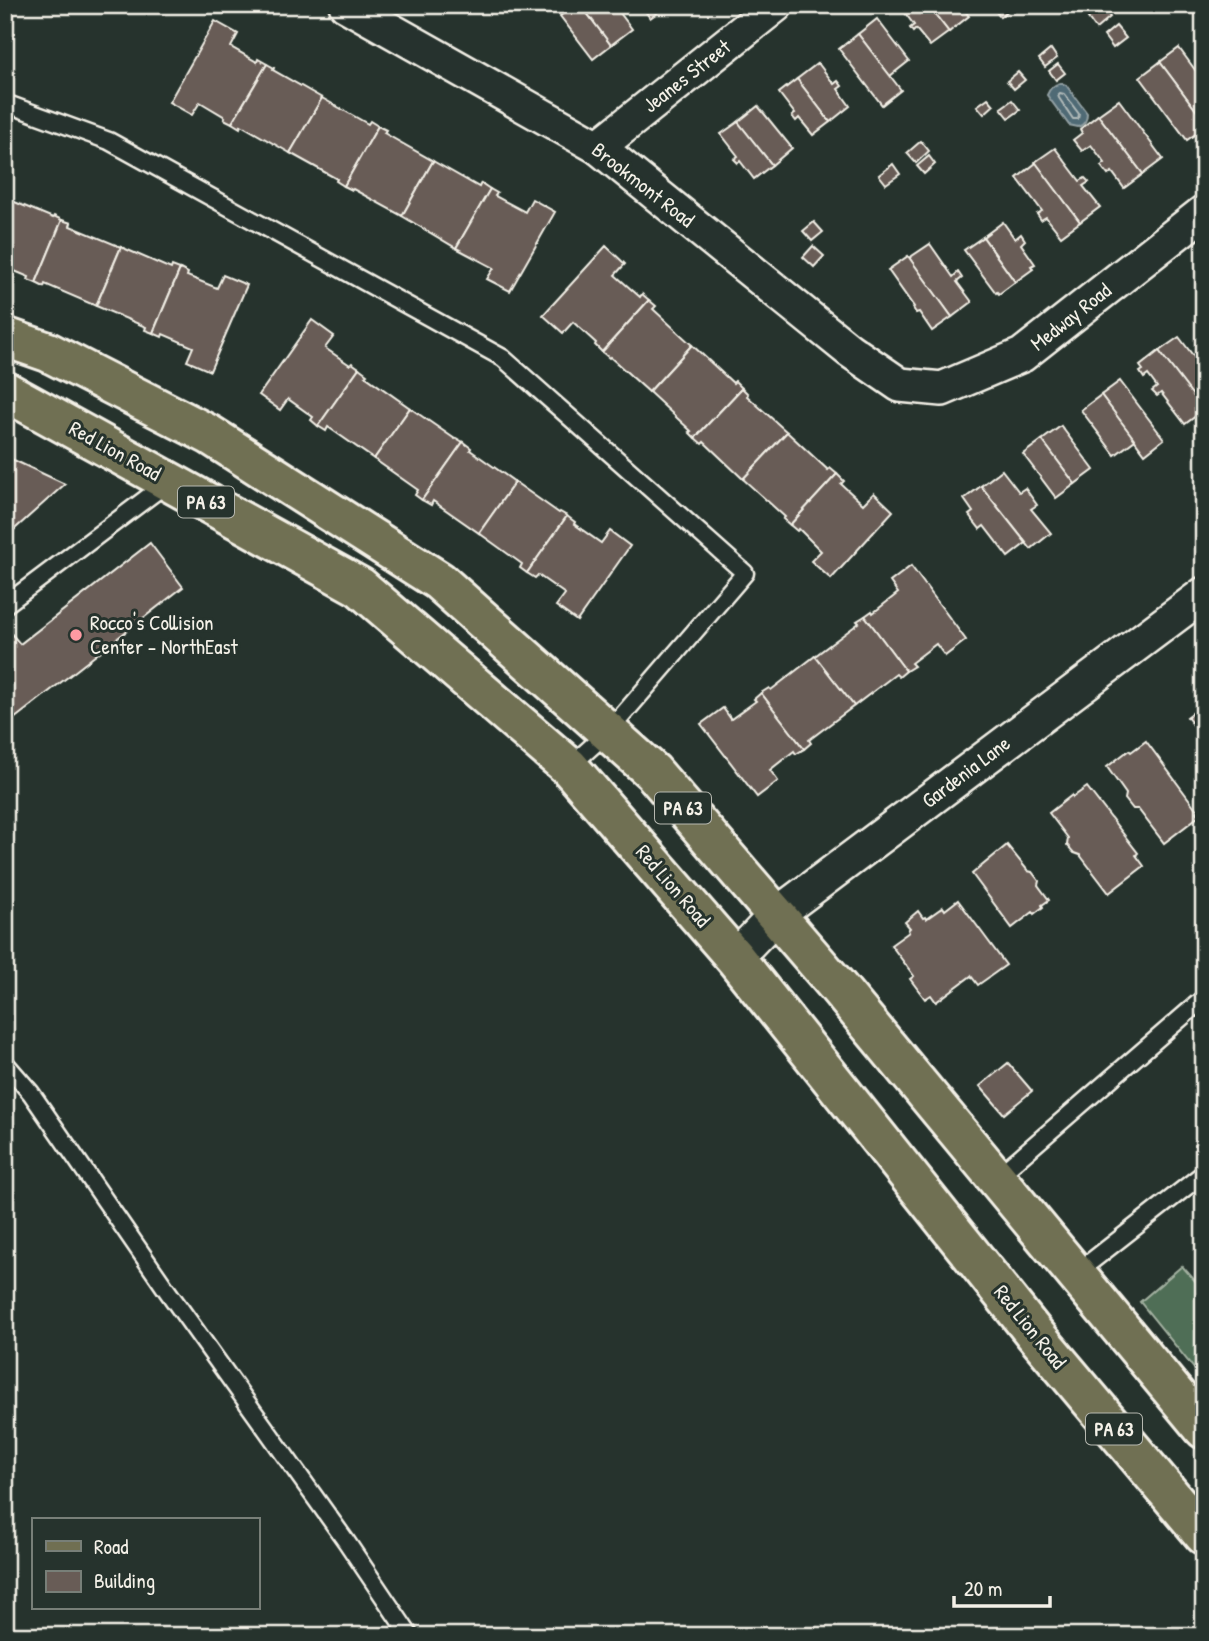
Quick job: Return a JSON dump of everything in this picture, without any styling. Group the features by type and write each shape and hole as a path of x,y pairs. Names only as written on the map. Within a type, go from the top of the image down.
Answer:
{"main road":[{"name":"PA 63","path":"5,337 48,352 209,435 439,581 653,772 837,986 1204,1429"},
{"name":"Red Lion Road","path":"5,391 360,587 569,767 735,958 1034,1333 1201,1525"}],"street":[{"name":"Brookmont Road","path":"346,5 598,147 849,350 900,385 923,387"},
{"name":"Jeanes Street","path":"598,147 776,5"},
{"name":"Medway Road","path":"923,387 942,389 1022,355 1204,212"},
{"name":"Gardenia Lane","path":"735,958 776,915 1204,594"}],"lane":[{"path":"5,103 109,141 503,358 745,573 608,732 569,767"},
{"path":"5,605 169,481"},
{"path":"996,1178 1204,998"},
{"path":"5,1063 31,1093 410,1636"},
{"path":"1075,1274 1204,1173"}],"green space":[{"path":"1182,1266 1204,1291 1204,1381 1140,1302"}],"water":[{"path":"1061,83 1066,85 1087,113 1085,122 1078,127 1069,125 1047,95 1052,87"}],"building":[{"path":"575,5 581,5 611,45 593,59 560,16"},
{"path":"581,5 614,5 632,29 611,45"},
{"path":"641,5 668,5 650,18"},
{"path":"899,5 928,5 949,32 930,46 916,29 913,32 910,28 914,25"},
{"path":"928,5 960,5 969,16 949,32"},
{"path":"991,5 1015,5 1000,17"},
{"path":"1102,7 1110,17 1096,29 1088,18"},
{"path":"877,19 909,61 890,76 858,34"},
{"path":"215,21 238,34 231,47 257,62 258,59 267,64 232,123 200,102 192,115 169,102"},
{"path":"1116,26 1126,38 1113,48 1104,36"},
{"path":"858,34 901,90 882,105 839,49"},
{"path":"1179,48 1204,82 1204,121 1160,62"},
{"path":"1051,49 1057,58 1045,67 1039,59"},
{"path":"1160,62 1204,121 1204,128 1187,140 1140,77"},
{"path":"818,63 834,84 838,81 842,86 838,89 850,106 830,122 797,79"},
{"path":"267,64 322,98 290,153 241,125 240,128 232,123"},
{"path":"1058,64 1065,73 1056,80 1049,71"},
{"path":"1018,72 1025,80 1014,89 1007,81"},
{"path":"797,79 830,122 813,135 799,118 796,121 792,116 795,114 779,93"},
{"path":"322,98 368,124 370,121 378,126 344,186 336,181 337,179 290,153"},
{"path":"988,98 994,105 984,114 977,106"},
{"path":"1012,100 1020,110 1009,118 1001,108"},
{"path":"1119,100 1163,159 1143,174 1098,115"},
{"path":"758,106 792,148 772,165 738,122"},
{"path":"1098,115 1143,174 1124,188 1112,172 1108,175 1101,166 1105,163 1091,145 1082,151 1073,140 1082,133 1080,129"},
{"path":"738,122 772,165 754,179 740,161 738,163 734,159 738,156 721,134"},
{"path":"378,126 386,130 384,133 433,161 402,216 344,186"},
{"path":"921,141 929,151 916,163 907,153"},
{"path":"1055,148 1080,181 1085,178 1089,182 1083,186 1100,207 1080,222 1035,162"},
{"path":"929,156 935,164 924,174 917,166"},
{"path":"433,161 479,187 481,183 490,189 456,248 402,216"},
{"path":"1036,163 1080,222 1061,236 1046,217 1041,220 1037,214 1042,211 1017,178"},
{"path":"893,164 900,174 886,184 879,175"},
{"path":"490,189 497,193 495,196 525,212 532,199 555,212 510,291 487,279 494,268 456,248"},
{"path":"5,198 62,220 36,283 28,280 29,277 5,267"},
{"path":"62,220 71,223 70,226 121,247 96,306 45,284 44,287 36,283"},
{"path":"814,222 823,232 812,241 803,231"},
{"path":"1003,222 1015,239 1021,234 1025,240 1021,244 1035,264 1031,266 1033,269 1015,282 983,237"},
{"path":"983,237 1015,282 999,294 964,250"},
{"path":"930,244 953,277 958,272 962,278 957,282 972,302 952,317 909,258"},
{"path":"606,246 625,264 615,275 640,297 642,294 649,300 602,352 573,322 563,333 543,315"},
{"path":"813,246 824,256 814,267 803,257"},
{"path":"121,247 171,269 172,266 180,269 153,333 145,330 146,327 96,306"},
{"path":"908,256 952,317 932,331 919,312 916,313 888,270"},
{"path":"180,269 188,273 187,276 217,288 223,275 247,285 210,371 187,361 193,347 163,334 162,337 153,333"},
{"path":"649,300 656,306 653,309 692,345 649,392 602,352"},
{"path":"312,320 334,336 325,348 359,368 318,426 311,420 313,417 288,399 280,410 259,395"},
{"path":"1179,337 1204,370 1204,405 1195,394 1193,396 1159,351"},
{"path":"692,345 742,388 695,438 689,432 691,431 649,392"},
{"path":"1159,351 1204,410 1185,424 1161,393 1157,396 1152,391 1157,387 1148,375 1144,378 1140,372 1143,370 1140,366"},
{"path":"359,368 367,374 365,376 410,408 374,459 328,427 326,431 318,426"},
{"path":"1120,381 1164,439 1145,454 1101,395"},
{"path":"742,388 747,396 787,432 743,479 704,442 702,444 695,438"},
{"path":"1101,395 1135,440 1115,455 1081,410"},
{"path":"410,408 463,442 422,500 415,495 418,490 374,459"},
{"path":"1061,426 1094,470 1075,484 1042,440"},
{"path":"787,432 828,470 830,468 837,474 790,525 783,519 785,517 743,479"},
{"path":"1042,440 1075,484 1056,498 1023,454"},
{"path":"463,442 515,482 479,533 433,501 431,505 422,500"},
{"path":"5,456 65,484 7,536 5,534"},
{"path":"1002,470 1019,492 1025,488 1037,505 1031,509 1051,533 1031,549 981,486"},
{"path":"837,474 844,481 841,484 863,504 874,493 893,511 831,579 811,561 821,551 799,529 797,531 790,525"},
{"path":"515,482 567,516 527,573 520,568 522,564 479,533"},
{"path":"981,486 1026,543 1008,557 984,526 980,529 969,515 973,512 964,499"},
{"path":"567,516 601,543 610,531 630,546 577,621 556,606 565,594 538,575 535,578 527,573"},
{"name":"Rocco's Collision Center - NorthEast","path":"150,543 183,587 5,726 5,626 20,644"},
{"path":"911,566 966,640 945,656 936,644 911,663 914,666 906,671 865,616 872,611 873,613 898,593 890,582"},
{"path":"865,616 906,671 899,677 896,674 854,706 815,656"},
{"path":"815,656 854,706 809,740 811,743 804,749 761,693 769,688 771,690"},
{"path":"761,693 804,749 796,754 794,751 770,770 778,781 757,797 701,724 723,708 731,719 756,701 754,699"},
{"path":"1204,693 1204,739 1187,717 1199,708 1196,704 1199,701 1197,698"},
{"path":"1146,741 1199,816 1164,843 1138,809 1133,809 1125,799 1126,794 1107,767"},
{"path":"1087,787 1138,853 1136,855 1144,866 1109,893 1080,855 1067,845 1068,838 1049,813"},
{"path":"1007,845 1039,881 1038,885 1049,900 1034,914 1033,912 1012,928 972,874"},
{"path":"958,900 1006,965 978,985 971,976 936,1002 931,995 925,999 910,979 914,976 891,945 909,932 910,928 905,922 918,911 926,919"},
{"path":"1008,1063 1032,1091 1004,1114 980,1086"}],"place":[{"name":"Rocco's Collision Center - NorthEast","path":"76,635"}]}
